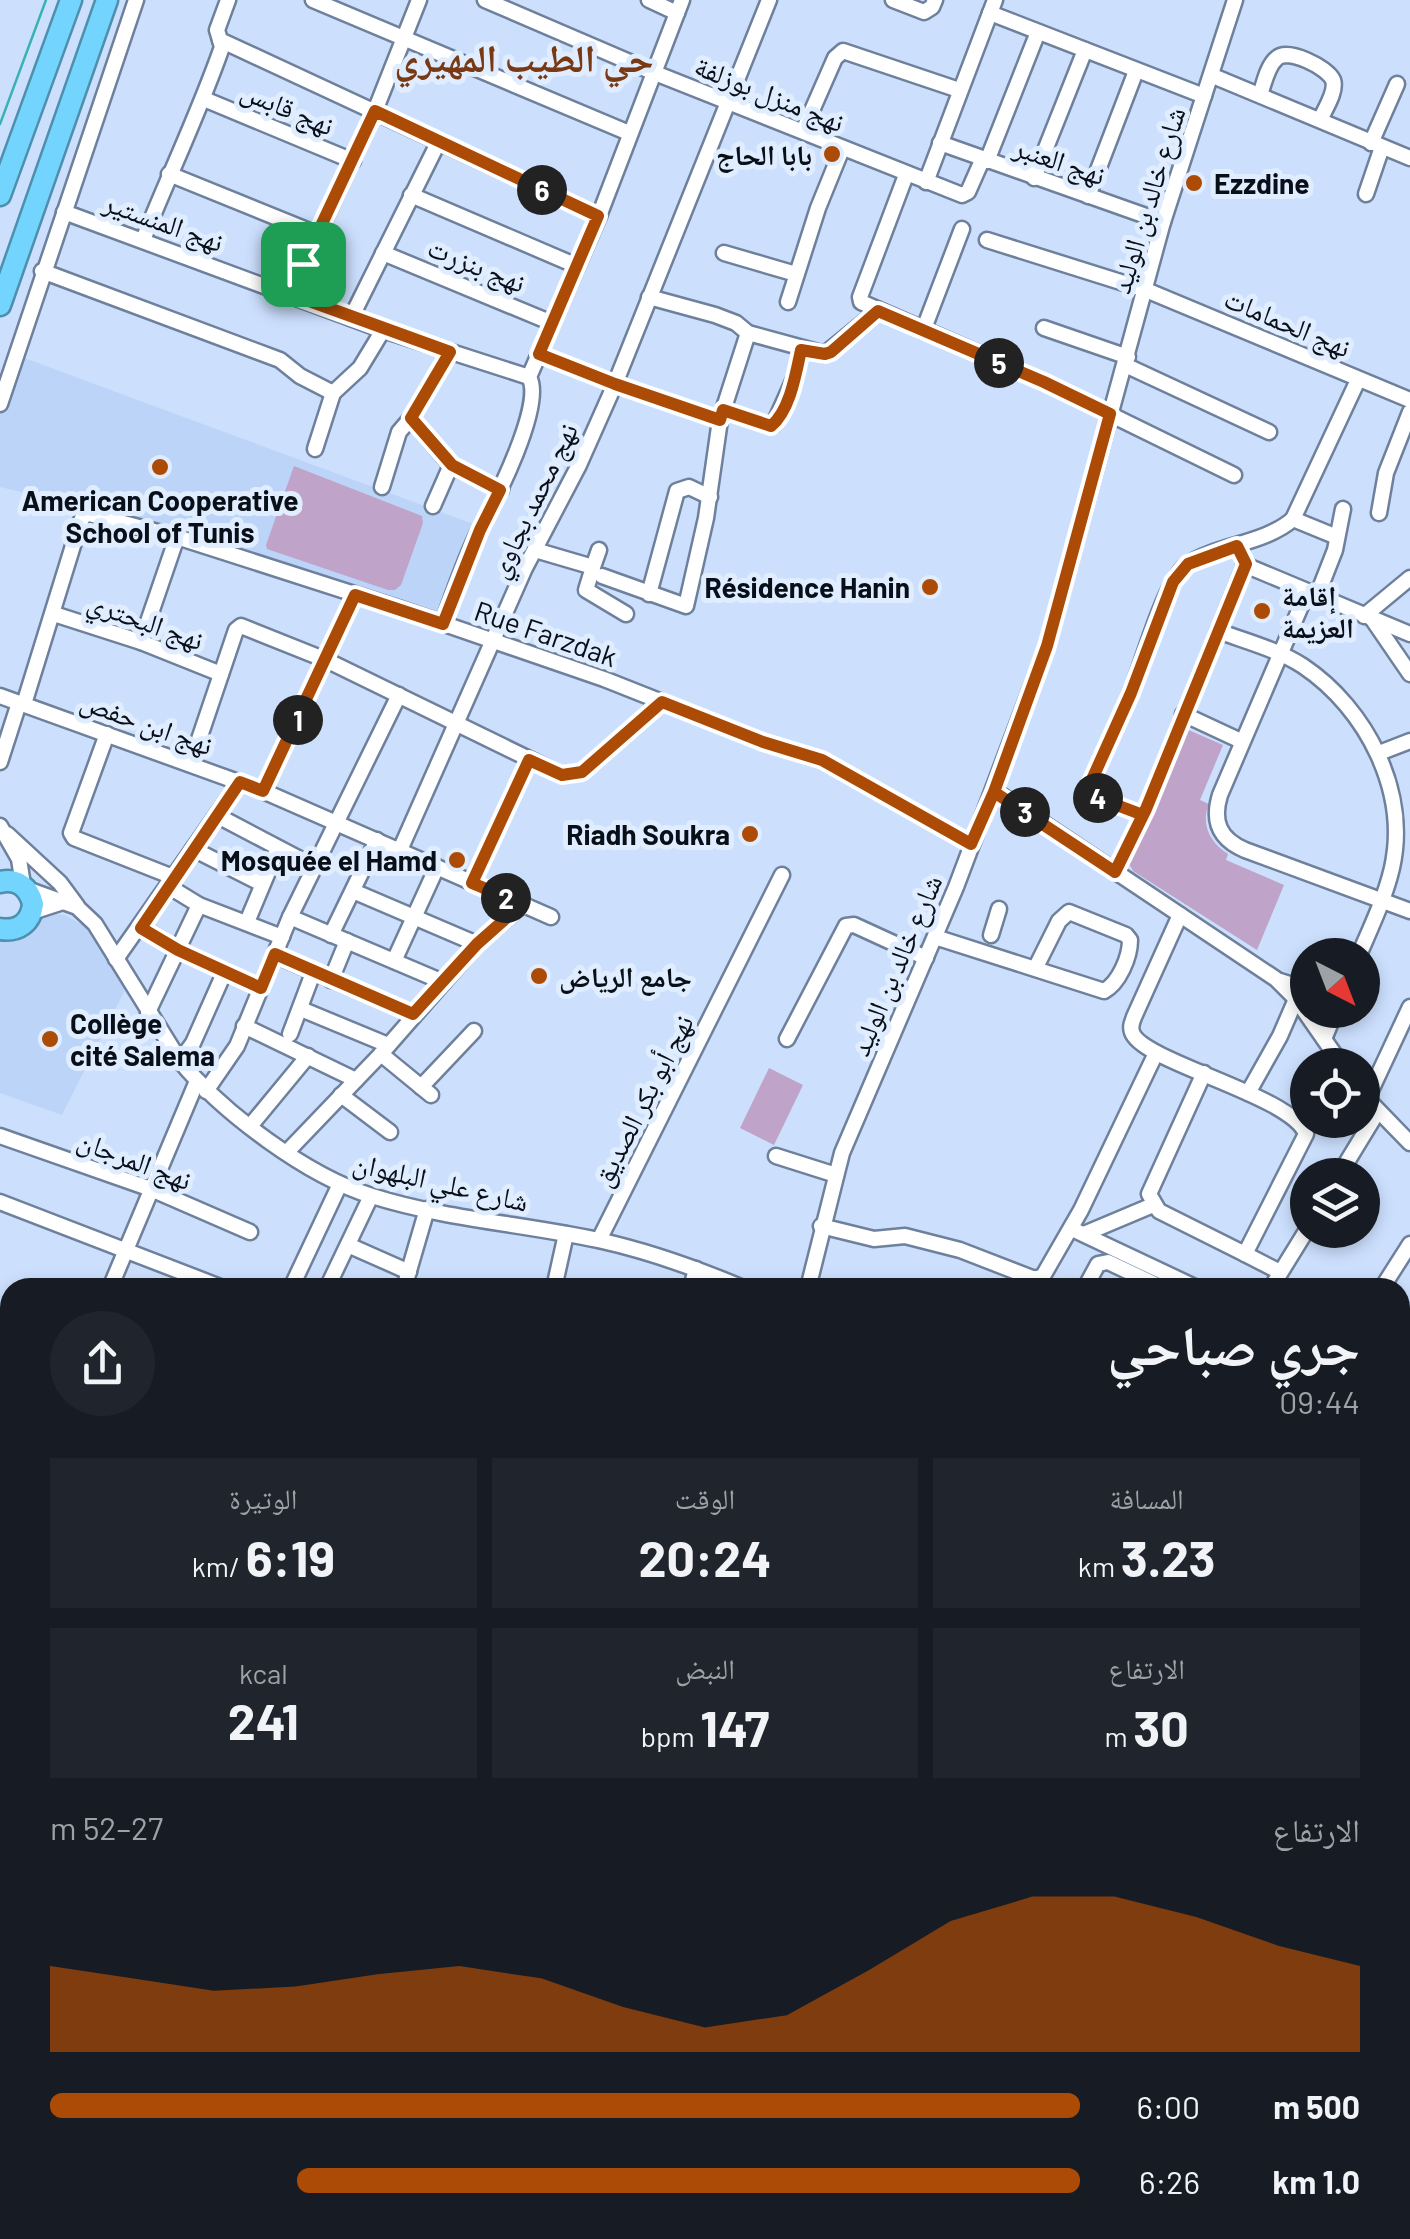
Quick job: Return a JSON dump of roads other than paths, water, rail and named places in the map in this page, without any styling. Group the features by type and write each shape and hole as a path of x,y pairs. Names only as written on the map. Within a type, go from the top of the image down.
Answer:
{"highway":[{"path":"0,195 70,0"},
{"path":"0,305 107,0"},
{"path":"0,929 20,927 32,912 33,904 13,881"}],"street":[{"path":"0,404 136,0"},
{"path":"143,240 204,99 222,47 218,35 228,0"},
{"path":"313,0 630,132"},
{"path":"290,294 353,162 420,0"},
{"name":"نهج منزل بوزلفة","path":"485,0 926,182 966,194 985,160"},
{"path":"443,624 500,490 532,402 534,387 529,377 656,73 679,6 648,0"},
{"name":"نهج محمد بجاوي","path":"400,850 535,550 615,384 769,0"},
{"path":"893,0 924,12 935,0"},
{"name":"شارع خالد بن الوليد","path":"810,1278 836,1175 861,1105 935,938 1047,646 1163,222 1235,0"},
{"path":"926,182 992,6 1038,32 1204,96"},
{"path":"985,160 1038,32"},
{"path":"218,35 598,216"},
{"path":"1034,178 1085,50"},
{"path":"804,132 835,58 844,51 959,90"},
{"path":"1260,95 1274,61 1284,54 1290,55 1321,69 1334,82 1320,118"},
{"path":"1088,196 1136,70"},
{"path":"1213,76 1410,158"},
{"path":"1366,194 1376,145 1397,84"},
{"name":"نهج قابس","path":"204,99 353,162"},
{"path":"352,318 439,141"},
{"name":"نهج العنبر","path":"940,143 1163,222"},
{"path":"788,302 842,149"},
{"path":"169,174 317,234"},
{"path":"906,175 860,296 864,304 1110,414 1234,476"},
{"path":"411,196 576,266"},
{"name":"نهج المنستير","path":"64,212 382,330 529,377"},
{"path":"923,331 962,229"},
{"name":"نهج الحمامات","path":"986,240 1146,290 1410,400"},
{"name":"نهج بنزرت","path":"384,253 552,322"},
{"path":"724,253 796,274"},
{"path":"42,271 280,360 300,376 333,393"},
{"path":"649,296 715,314 736,322 748,332 801,350 825,354 878,311"},
{"path":"1044,328 1127,361 1269,432"},
{"path":"316,449 333,393 360,368 382,330"},
{"path":"535,550 686,606 710,497 722,415 748,332"},
{"path":"539,354 615,384 722,415 774,424 795,377 801,350"},
{"path":"382,487 398,432 411,418 450,352"},
{"path":"1143,815 1098,798 1090,784 1131,693 1173,582 1188,564 1293,519 1358,380"},
{"path":"1379,513 1386,473 1410,412"},
{"path":"411,418 452,465 500,490"},
{"path":"434,506 452,465"},
{"path":"648,594 677,491 689,487 710,497"},
{"path":"1343,510 1312,594 1278,654 1241,741 1215,816 1224,837 1233,845 1410,911"},
{"name":"Rue Farzdak","path":"54,614 86,514 178,537 494,641 763,742 822,760 971,844"},
{"path":"1293,519 1336,537"},
{"path":"141,642 178,537"},
{"path":"1237,546 1246,564 1410,634"},
{"path":"599,550 597,572 586,590 626,614"},
{"path":"1115,872 1143,815 1246,564"},
{"path":"1368,618 1410,578"},
{"path":"263,791 355,595"},
{"path":"0,762 54,614"},
{"name":"نهج البحتري","path":"54,614 141,642 221,674"},
{"path":"1368,618 1410,674"},
{"path":"191,763 240,626 326,660 562,775 582,772 662,702"},
{"path":"1218,630 1302,665 1351,711 1379,754 1393,806 1393,863 1366,938"},
{"path":"114,1278 151,1189 202,1086 237,1046 290,918 399,695"},
{"name":"نهج ابن حفص","path":"0,696 263,791 551,918"},
{"path":"1183,714 1241,741"},
{"path":"108,734 70,833 74,838 170,882 199,905 282,937"},
{"path":"1379,754 1410,740"},
{"path":"472,883 529,760"},
{"path":"116,960 240,782"},
{"path":"994,792 1290,988"},
{"path":"218,816 315,867"},
{"path":"3,830 19,859 13,881 72,904"},
{"name":"شارع علي البلهوان","path":"3,830 60,884 72,904 103,934 148,1012 180,1061 202,1086 304,1166 371,1196 599,1240 719,1278"},
{"path":"331,935 377,840"},
{"path":"247,922 278,848"},
{"path":"193,849 262,884"},
{"path":"394,961 437,867"},
{"name":"نهج أبو بكر الصديق","path":"599,1240 782,875"},
{"path":"353,891 477,944"},
{"path":"32,912 72,904"},
{"path":"287,1152 477,944 522,904"},
{"path":"148,1012 199,905"},
{"path":"991,935 999,909"},
{"path":"935,938 1104,991 1114,985 1129,952 1130,940 1068,912 1059,921 1035,969"},
{"path":"1180,916 1130,1028 1139,1042 1156,1053 1248,1094 1298,1121 1306,1134 1245,1254"},
{"path":"290,918 442,982"},
{"path":"786,1039 846,926 854,925 926,958"},
{"path":"141,928 178,950 261,988"},
{"path":"331,980 347,941"},
{"path":"275,954 413,1014"},
{"path":"180,1061 193,1043 225,971"},
{"path":"290,1034 313,973"},
{"path":"1380,1065 1410,1007"},
{"path":"300,1009 384,1050 426,1091 474,1031"},
{"path":"1248,1094 1290,1017"},
{"path":"244,1026 356,1080"},
{"path":"1318,1028 1330,1048"},
{"path":"1324,1040 1329,1028"},
{"path":"821,1226 874,1240 905,1236 960,1250 1036,1278 1044,1276 1078,1231 1156,1053"},
{"path":"251,1125 308,1056"},
{"path":"1204,1073 1150,1194 1154,1205 1280,1272"},
{"path":"341,1095 390,1132"},
{"path":"1380,1112 1410,1143"},
{"name":"نهج المرجان","path":"0,1136 151,1189 250,1232"},
{"path":"776,1156 836,1175"},
{"path":"295,1278 340,1184"},
{"path":"332,1278 371,1196"},
{"path":"0,1202 199,1278"},
{"path":"1078,1231 1154,1205"},
{"path":"407,1278 426,1209"},
{"path":"1078,1231 1176,1278"},
{"path":"556,1278 566,1234"},
{"path":"1388,1278 1410,1244"},
{"path":"348,1245 403,1278"},
{"path":"1277,1278 1295,1248"},
{"name":"شارع خالد بن الوليد","path":"804,1278 812,1262"},
{"path":"1090,1278 1098,1264 1108,1262 1141,1278"},
{"path":"694,1278 696,1269"}],"waterway":[{"path":"0,124 46,0"}],"place":[{"name":"بابا الحاج","path":"832,154"},
{"name":"Ezzdine","path":"1194,183"},
{"name":"American Cooperative School of Tunis","path":"160,467"},
{"name":"Résidence Hanin","path":"930,587"},
{"name":"إقامة العزيمة","path":"1262,611"},
{"name":"Riadh Soukra","path":"750,834"},
{"name":"Mosquée el Hamd","path":"457,860"},
{"name":"جامع الرياض","path":"539,976"},
{"name":"Collège cité Salema","path":"50,1039"}],"district":[{"name":"حي الطيب المهيري","path":"524,57"}]}
